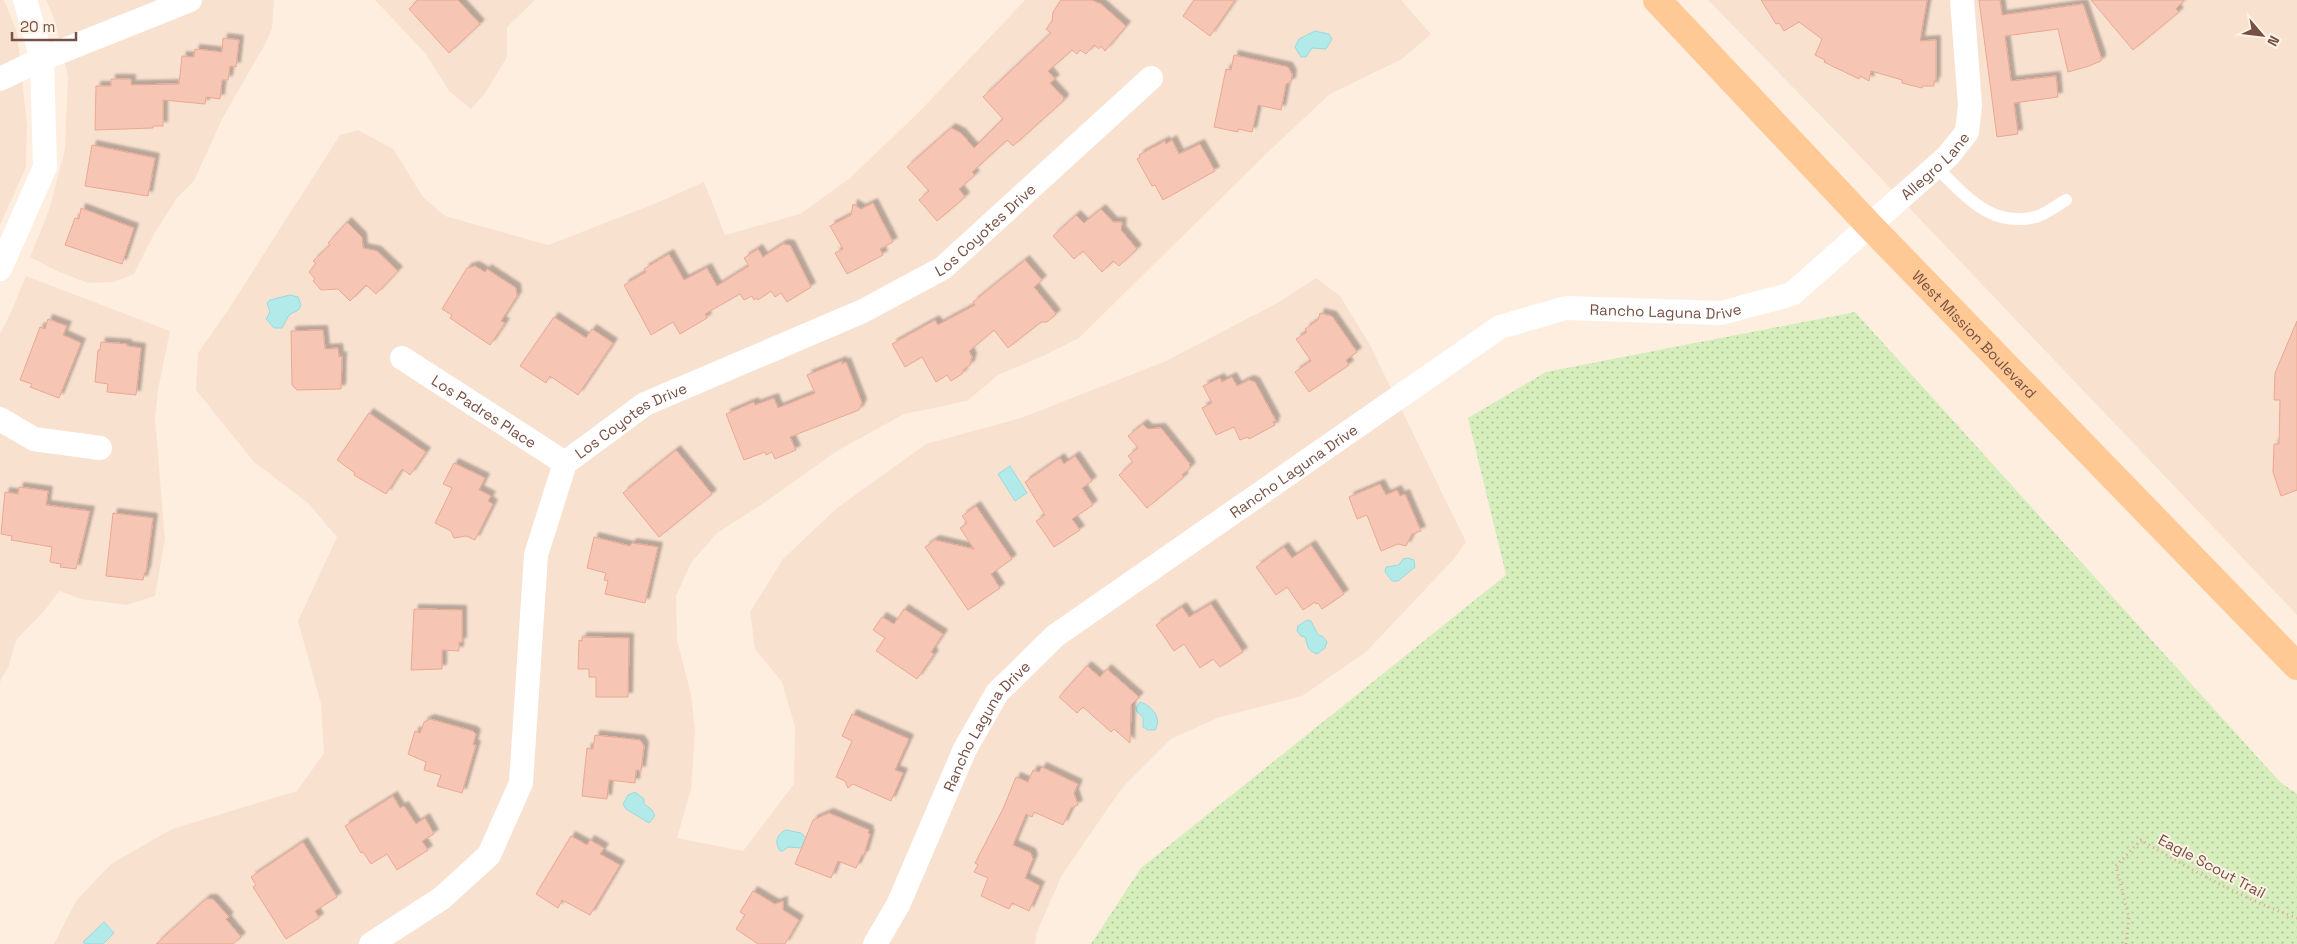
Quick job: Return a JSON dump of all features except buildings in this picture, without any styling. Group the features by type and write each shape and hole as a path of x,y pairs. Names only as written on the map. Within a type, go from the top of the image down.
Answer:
{"main road":[{"name":"West Mission Boulevard","path":"1657,0 1870,226 2297,666"}],"street":[{"path":"0,269 45,167 42,58 25,0"},
{"path":"0,80 42,58 190,0"},
{"name":"Allegro Lane","path":"1870,226 1948,156 1967,132 1970,105 1962,0"},
{"name":"Los Coyotes Drive","path":"371,944 442,898 489,855 521,783 536,555 565,463 645,404 863,312 943,268 1151,78"},
{"name":"Rancho Laguna Drive","path":"875,944 898,905 966,749 996,693 1055,636 1500,327 1566,308 1721,313 1792,294 1870,226"},
{"name":"Los Padres Place","path":"402,358 565,463"},
{"path":"0,419 34,439 100,448"}],"lane":[{"path":"1936,167 1978,208 2008,220 2037,217 2066,200"}],"path":[{"name":"Eagle Scout Trail","path":"2126,944 2129,918 2116,866 2140,840 2211,880 2262,905 2297,918"}],"shaded area":[{"path":"0,0 4,0 17,32 27,125 26,167 0,225"},
{"path":"46,0 274,0 272,29 222,119 194,181 177,198 154,234 134,274 114,282 88,283 57,271 30,257 49,210 65,149 68,76 55,21"},
{"path":"375,0 535,0 507,27 507,57 486,92 471,109 449,91 426,54"},
{"path":"1025,0 1401,0 1431,34 1402,59 1330,94 1265,155 1079,338 998,375 967,401 904,414 837,451 764,503 717,533 691,563 676,596 677,640 691,694 695,731 691,789 677,838 743,851 794,784 795,727 782,682 755,649 750,612 783,559 837,508 926,444 1021,418 1166,361 1279,302 1316,278 1340,296 1370,345 1466,542 1452,561 1366,652 1302,696 1220,717 1171,739 1122,788 1062,875 1037,932 1035,944 54,944 76,901 111,864 172,829 297,791 324,753 321,704 298,621 337,537 308,503 254,462 196,390 198,353 228,310 340,135 358,130 393,149 423,197 445,216 548,245 654,204 704,182 725,235 800,214 850,178 919,112"},
{"path":"1708,0 2297,0 2297,615 1854,150"},
{"path":"26,276 170,331 158,390 155,418 165,539 155,596 127,605 81,599 59,591 45,610 16,640 9,665 0,682 0,334"}],"green space":[{"path":"1855,312 2280,782 2297,794 2297,944 1091,944 1141,868 1506,575 1468,418 1546,372"}],"water":[{"path":"1315,31 1329,34 1332,39 1326,49 1312,48 1306,57 1301,57 1295,47 1299,39"},
{"path":"290,295 298,297 301,305 298,310 289,315 282,328 274,328 266,319 270,312 267,303 270,300"},
{"path":"1010,466 1027,493 1015,501 998,474"},
{"path":"1403,559 1414,560 1415,567 1398,581 1392,581 1385,572 1386,567 1399,565"},
{"path":"1307,620 1311,621 1318,635 1322,636 1327,642 1325,648 1317,654 1309,649 1305,637 1301,636 1297,631 1298,626"},
{"path":"1140,702 1148,706 1155,713 1158,721 1155,730 1148,730 1143,727 1143,717 1137,712 1136,708"},
{"path":"635,792 644,799 644,804 652,810 655,816 649,823 626,809 623,804 628,795"},
{"path":"786,830 801,833 806,838 802,848 788,847 780,851 777,839"},
{"path":"104,922 114,933 103,944 85,944 83,942"}]}
